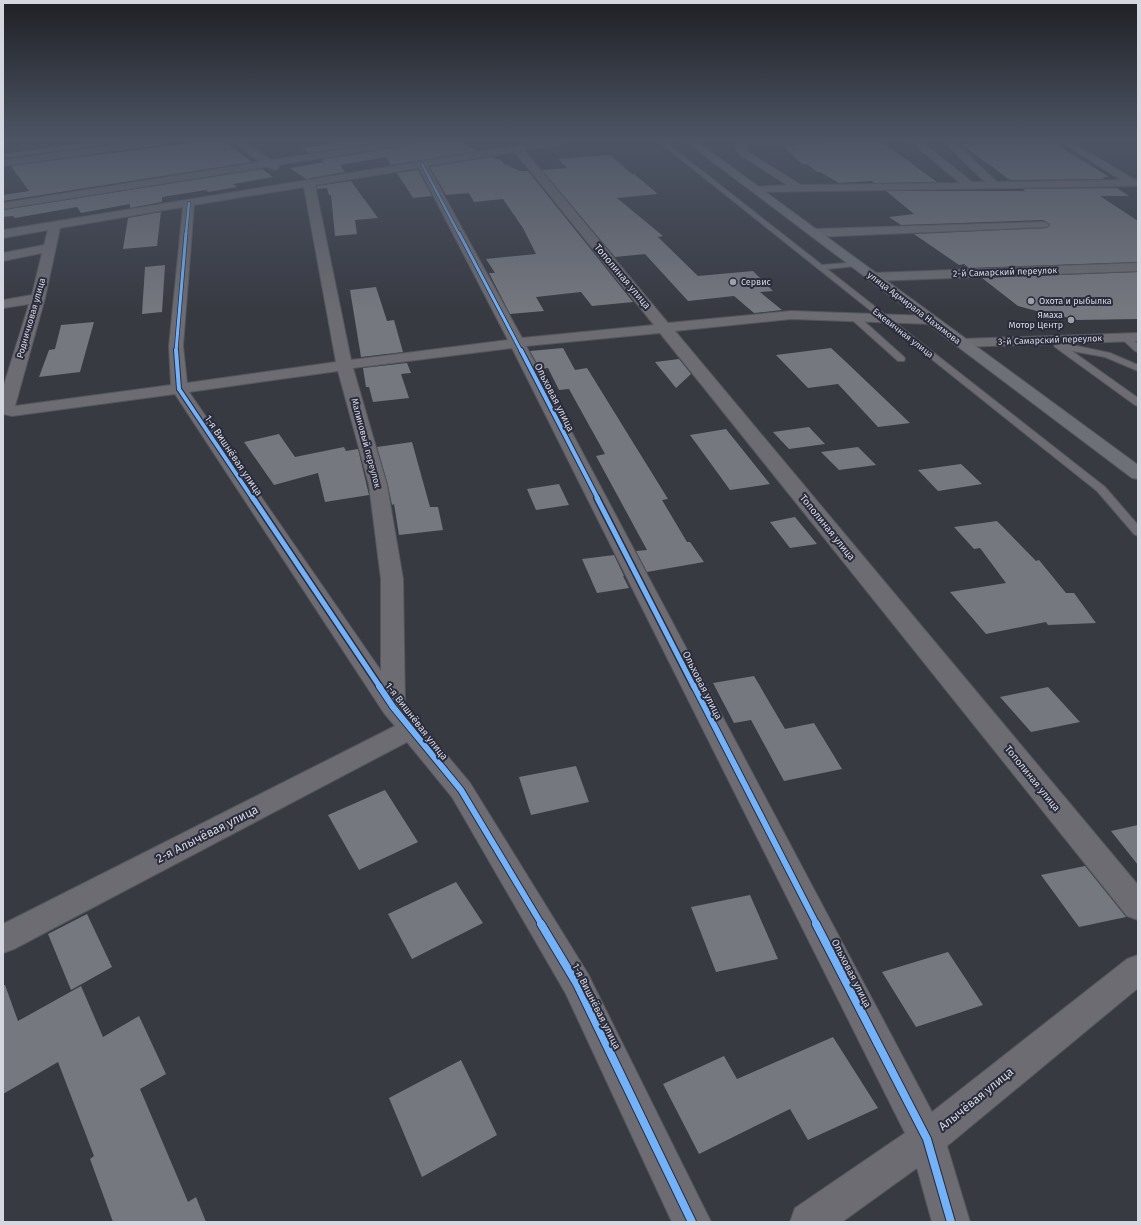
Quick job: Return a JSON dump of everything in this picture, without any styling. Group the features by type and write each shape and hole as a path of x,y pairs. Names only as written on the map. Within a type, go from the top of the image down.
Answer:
{"main road":[{"name":"улица Адмирала Нахимова","path":"768,198 1138,474"}],"street":[{"path":"3,206 51,198"},
{"path":"3,234 218,198"},
{"name":"Малиновый переулок","path":"306,198 344,365 378,485 391,571 393,707"},
{"name":"Ольховая улица","path":"440,198 517,343 927,1139 951,1222"},
{"name":"Тополиная улица","path":"558,198 1138,907"},
{"name":"1-я Вишнёвая улица","path":"189,203 176,346 179,389 393,707 460,790 577,984 692,1222"},
{"path":"815,233 1043,225"},
{"name":"Родничковая улица","path":"55,226 38,298 6,405 8,410 20,411 179,389"},
{"path":"3,257 50,248"},
{"name":"2-й Самарский переулок","path":"873,277 1138,267"},
{"path":"3,304 38,298"},
{"path":"179,389 344,365 517,343 666,329 791,315 884,317 930,320"},
{"name":"3-й Самарский переулок","path":"962,343 1054,343 1132,337"},
{"name":"2-я Алычёвая улица","path":"3,939 411,730"},
{"name":"Алычёвая улица","path":"809,1222 927,1139 1138,969"}],"lane":[{"name":"Ежевичная улица","path":"733,198 1102,488 1138,532"},
{"path":"820,267 856,264"},
{"path":"853,316 902,359"},
{"path":"1132,337 1138,349"},
{"path":"1054,343 1107,355 1138,368"},
{"path":"1054,343 1138,403"}],"building":[{"path":"3,198 21,198 3,201"},
{"path":"78,198 162,198 162,202 130,208 130,204 81,213 77,207 15,218 13,216 3,217 3,210"},
{"path":"331,198 364,198 378,218 355,220 357,234 335,236"},
{"path":"472,198 550,198 633,302 592,306 581,292 536,297 544,311 510,314 489,273 495,273 486,259 536,254 523,228 503,199 474,202"},
{"path":"566,198 617,198 663,236 658,237 698,276 753,271 773,291 760,292 782,310 754,313 734,296 688,301 645,254 615,257"},
{"path":"895,198 1103,198 1138,221 1138,262 969,268 964,264 959,265 914,234 1047,228 1050,224 1043,220 901,225 889,217 914,214"},
{"path":"161,212 157,246 123,249 128,218"},
{"path":"165,265 162,312 142,314 145,267"},
{"path":"1138,272 1138,319 1077,320 1061,316 1059,317 1018,306 982,278"},
{"path":"376,287 387,321 394,320 403,352 361,357 350,290"},
{"path":"94,322 80,372 39,377 49,350 55,349 61,325"},
{"path":"563,348 575,370 587,368 668,499 662,500 687,542 690,542 704,562 647,572 636,551 647,550 596,456 605,454 569,389 559,390 548,368 540,369 530,351"},
{"path":"831,348 910,423 878,427 838,384 808,388 776,355"},
{"path":"679,359 691,374 676,388 655,362"},
{"path":"407,363 411,373 401,374 409,398 373,402 369,387 366,387 363,368"},
{"path":"809,427 825,444 789,449 773,432"},
{"path":"726,429 770,484 730,490 690,435"},
{"path":"279,434 295,457 344,447 346,451 358,449 369,495 325,502 318,473 274,485 244,442"},
{"path":"412,442 430,507 438,507 443,530 399,535 394,504 392,505 377,447"},
{"path":"858,447 876,465 839,470 821,452"},
{"path":"961,464 982,484 938,491 918,470"},
{"path":"559,484 569,505 536,510 527,489"},
{"path":"795,517 817,544 790,548 770,522"},
{"path":"997,521 1036,561 1039,560 1066,593 1074,593 1096,623 1048,625 1046,622 986,634 950,592 1006,583 980,548 974,549 954,527"},
{"path":"614,555 629,588 597,593 582,559"},
{"path":"754,676 785,729 814,723 842,769 784,781 751,720 734,723 713,683"},
{"path":"1048,687 1080,722 1031,732 1000,697"},
{"path":"576,766 589,802 531,815 519,777"},
{"path":"385,790 418,842 359,870 328,815"},
{"path":"1138,825 1138,865 1111,831"},
{"path":"1085,866 1126,917 1079,927 1041,875"},
{"path":"456,882 483,923 412,959 388,914"},
{"path":"750,895 778,959 716,972 691,907"},
{"path":"87,914 112,967 71,990 48,934"},
{"path":"948,952 983,1005 916,1027 882,972"},
{"path":"3,985 5,985 18,1021 81,986 103,1037 139,1016 166,1074 140,1089 188,1202 196,1197 206,1222 113,1222 90,1159 94,1156 58,1062 3,1094"},
{"path":"833,1037 878,1108 808,1140 790,1109 699,1154 663,1084 724,1056 737,1079"},
{"path":"461,1060 497,1135 422,1177 389,1098"}],"cycle path":[{"path":"440,198 517,343 927,1139 951,1222"},
{"path":"189,203 176,346 179,389 393,707 461,790 577,984 692,1222"}],"place":[{"name":"Сервис","path":"733,282"},
{"name":"Охота и рыбылка","path":"1031,301"},
{"name":"Ямаха Мотор Центр","path":"1071,320"}]}
